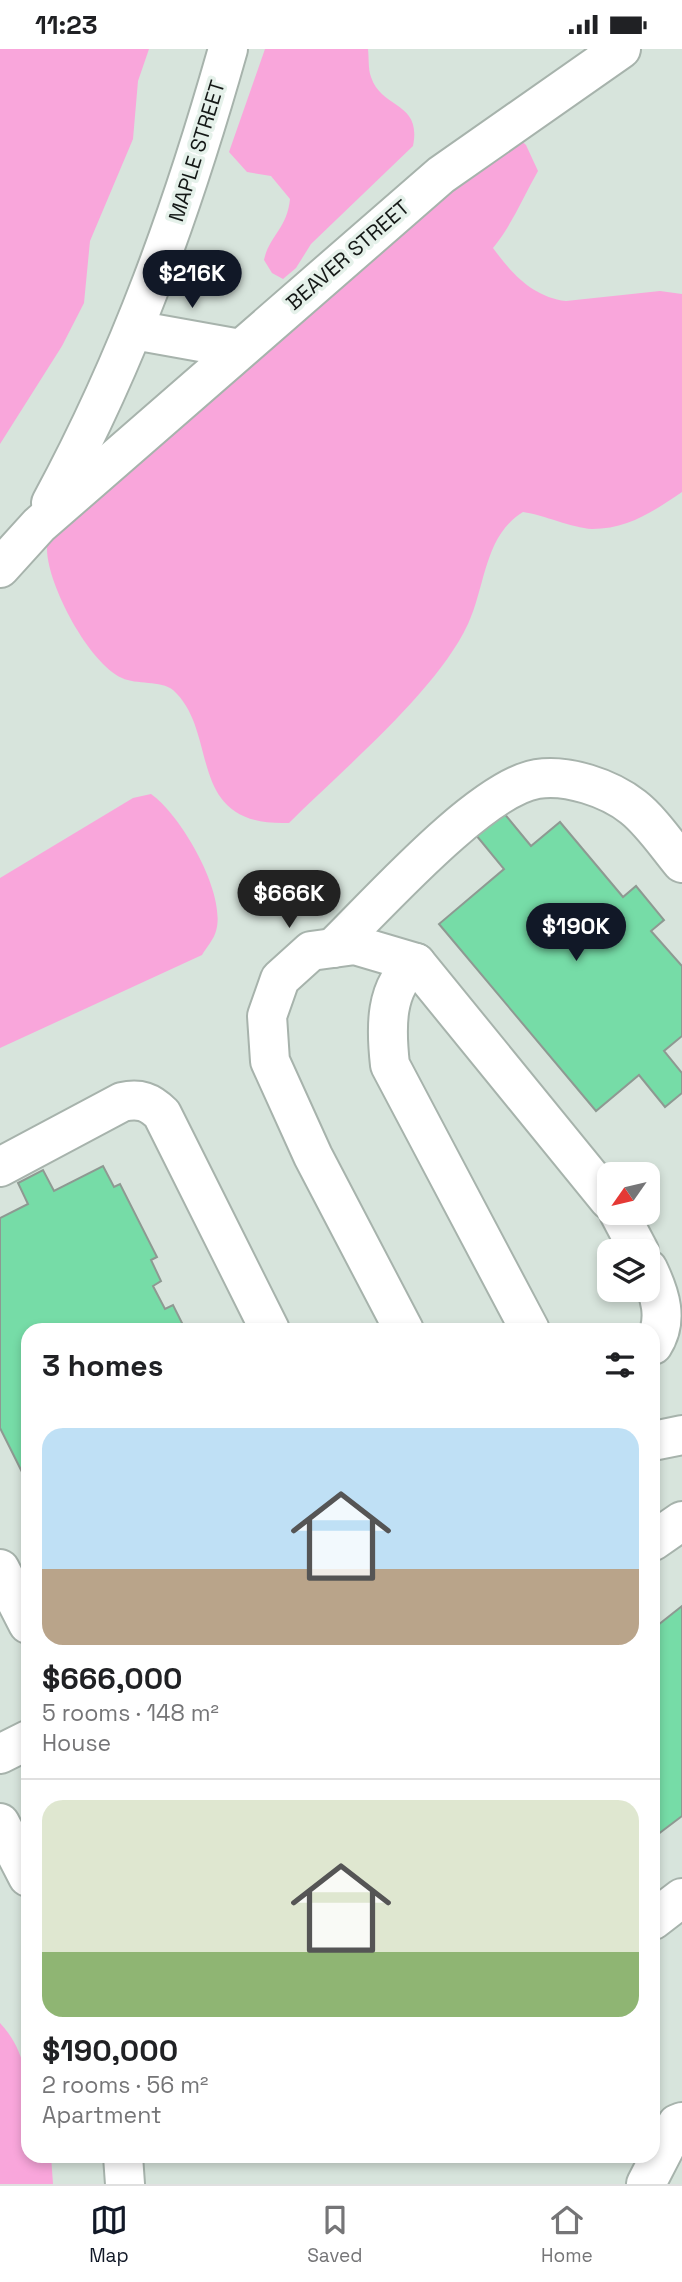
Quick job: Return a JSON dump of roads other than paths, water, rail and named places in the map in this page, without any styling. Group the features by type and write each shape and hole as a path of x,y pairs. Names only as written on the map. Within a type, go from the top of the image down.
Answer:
{"street":[{"name":"MAPLE STREET","path":"39,525 96,419 135,330 189,181 228,49"},
{"name":"BEAVER STREET","path":"0,568 39,525 441,175 621,49"},
{"path":"135,330 240,349"},
{"path":"333,948 468,817 507,789 537,779 563,779 613,795 634,807 682,863"},
{"path":"400,1323 313,1156 270,1061 267,1016 280,979 311,951 355,944 416,963 597,1185"},
{"path":"416,963 402,973 393,991 388,1016 390,1065 526,1323"},
{"path":"0,1167 122,1102 141,1100 152,1104 162,1114 266,1323"},
{"path":"660,1299 663,1326 660,1332"},
{"path":"660,1440 682,1436"},
{"path":"660,1536 682,1521"},
{"path":"0,1569 21,1603"},
{"path":"0,1754 21,1744"},
{"path":"0,1823 21,1864"},
{"path":"660,1915 682,1898"},
{"path":"660,2157 677,2124 682,2122"},
{"path":"124,2163 125,2184"},
{"path":"646,2184 657,2163"}]}
